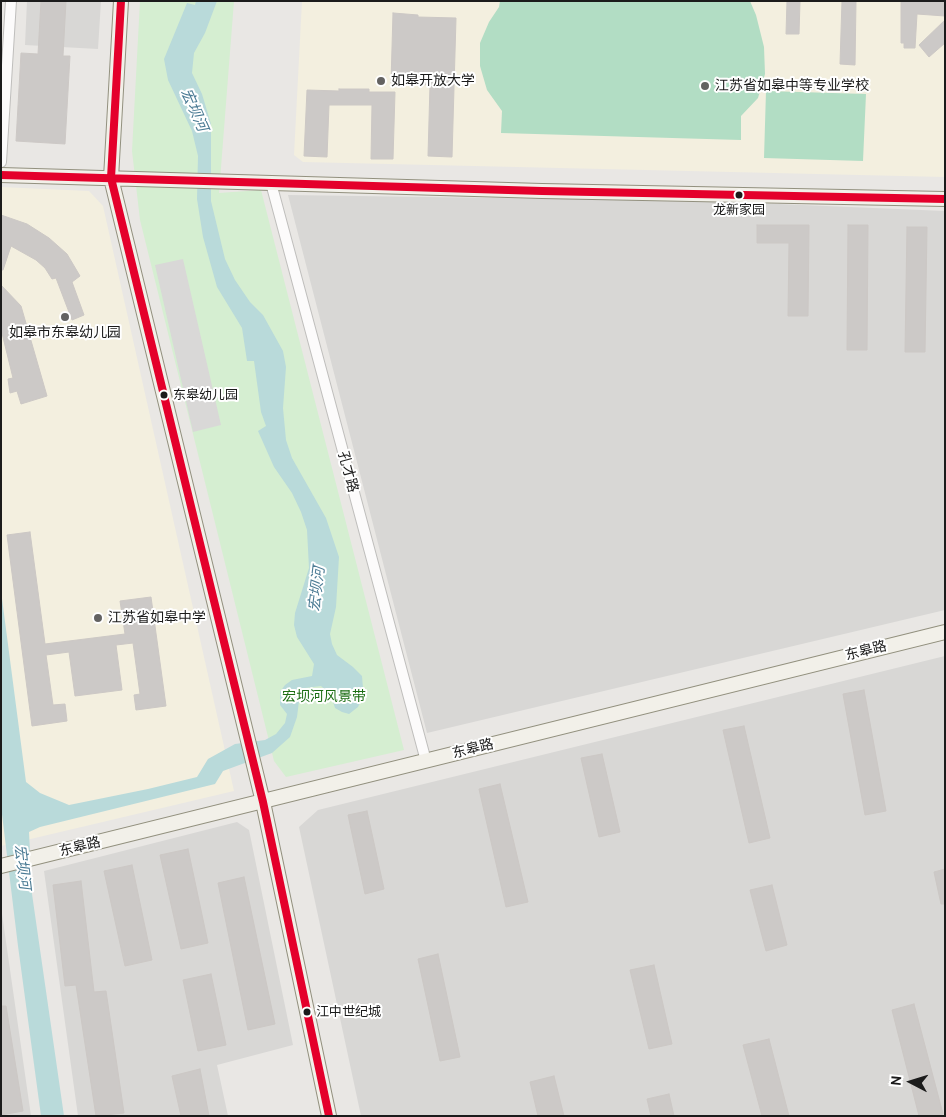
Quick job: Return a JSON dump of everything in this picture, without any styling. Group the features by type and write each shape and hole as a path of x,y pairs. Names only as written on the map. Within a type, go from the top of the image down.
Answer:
{"street":[{"path":"1,162 11,1"},
{"path":"120,1 112,178 263,802 329,1116"},
{"path":"1,175 542,191 945,199"},
{"name":"孔才路","path":"271,183 426,761"},
{"name":"东皋路","path":"2,865 945,632"}],"shaded area":[{"path":"27,1 101,1 98,49 25,45"},
{"name":"江苏省如皋中等专业学校","path":"302,1 945,1 945,177 303,162 294,155"},
{"name":"江苏省如皋中学","path":"1,187 89,191 103,206 234,791 1,846"},
{"path":"288,195 707,201 945,211 945,610 427,733"},
{"path":"183,259 221,425 193,432 155,265"},
{"name":"江中世纪城","path":"945,656 945,1116 361,1116 299,827 318,810"},
{"path":"237,822 249,830 293,1045 217,1065 228,1116 78,1116 44,871"},
{"path":"1,907 31,1116 1,1116"}],"green space":[{"name":"宏坝河风景带","path":"140,1 234,1 219,193 261,190 404,750 286,777 274,761 140,220 132,151"},
{"path":"500,1 750,1 756,15 764,47 765,74 758,98 741,116 741,140 501,133 502,111 487,90 480,66 480,43 489,22 499,7"},
{"path":"766,91 866,94 863,161 764,158"}],"water":[{"name":"宏坝河","path":"196,1 217,1 205,33 194,53 192,73 202,94 211,124 211,201 225,259 235,280 250,302 263,315 283,351 286,367 283,408 286,440 292,458 326,518 339,557 336,607 330,634 332,644 337,655 362,676 362,699 358,707 349,714 335,708 331,695 321,686 305,688 299,701 297,717 290,737 272,753 223,771 215,784 40,827 29,832 32,894 64,1116 41,1116 1,806 1,591 26,782 40,793 69,805 197,777 208,759 235,744 265,740 276,734 285,723 287,714 280,705 280,692 292,680 312,676 314,664 297,637 294,625 295,613 309,568 307,530 292,493 274,467 258,431 266,426 261,412 254,361 247,361 242,328 217,287 203,237 197,199 198,156 192,131 168,80 164,59 187,3 195,5"}],"building":[{"path":"41,1 66,1 63,56 70,56 65,144 16,141 21,53 38,54"},
{"path":"787,1 800,1 799,34 786,34"},
{"path":"842,1 856,1 855,65 840,64"},
{"path":"901,1 945,1 945,16 917,14 915,48 904,48 904,43 901,43"},
{"path":"393,13 418,15 418,17 456,18 452,157 428,156 430,85 391,83"},
{"path":"945,20 945,43 929,57 919,45"},
{"path":"339,89 369,89 369,92 395,92 393,159 371,159 372,105 329,105 327,157 304,156 307,90 339,91"},
{"path":"1,215 27,224 49,238 67,254 80,276 72,282 84,315 72,320 56,278 52,279 45,268 36,260 11,246 3,270 1,270"},
{"path":"757,225 809,225 808,316 788,316 789,243 757,243"},
{"path":"848,225 868,225 867,350 847,350"},
{"path":"907,227 927,227 925,352 905,352"},
{"path":"1,285 21,306 47,396 21,404 17,391 10,393 8,379 13,378 1,329"},
{"path":"30,532 45,644 125,634 120,601 151,597 166,706 136,710 134,695 140,694 133,643 116,645 122,690 75,696 69,652 46,655 53,705 65,704 67,721 32,726 7,535"},
{"path":"864,690 886,811 865,815 843,694"},
{"path":"744,726 770,838 749,843 723,730"},
{"path":"602,754 620,832 599,837 581,758"},
{"path":"500,784 528,902 506,907 479,789"},
{"path":"367,811 384,889 365,894 348,815"},
{"path":"188,849 208,943 181,949 160,855"},
{"path":"132,865 152,960 125,966 104,871"},
{"path":"945,869 945,904 941,904 934,872"},
{"path":"244,877 275,1024 248,1030 218,883"},
{"path":"81,881 94,992 106,991 124,1113 96,1116 76,985 65,986 53,885"},
{"path":"772,885 787,945 766,951 750,890"},
{"path":"438,954 460,1057 440,1061 418,959"},
{"path":"654,965 672,1044 649,1049 630,970"},
{"path":"211,974 226,1045 198,1051 183,980"},
{"path":"914,1004 943,1114 936,1116 919,1116 892,1010"},
{"path":"1,1006 6,1006 23,1111 1,1115"},
{"path":"769,1039 789,1116 762,1116 743,1045"},
{"path":"200,1069 209,1116 181,1116 172,1076"},
{"path":"554,1076 564,1116 538,1116 530,1082"},
{"path":"669,1094 674,1116 651,1116 647,1099"}],"transit line":[{"path":"121,1 111,178 263,802 329,1116"},
{"path":"1,175 542,191 945,199"}],"place":[{"name":"如皋开放大学","path":"381,81"},
{"name":"江苏省如皋中等专业学校","path":"705,86"},
{"name":"龙新家园","path":"739,195"},
{"name":"如皋市东皋幼儿园","path":"65,317"},
{"name":"东皋幼儿园","path":"164,395"},
{"name":"江苏省如皋中学","path":"98,618"},
{"name":"江中世纪城","path":"307,1012"}]}
